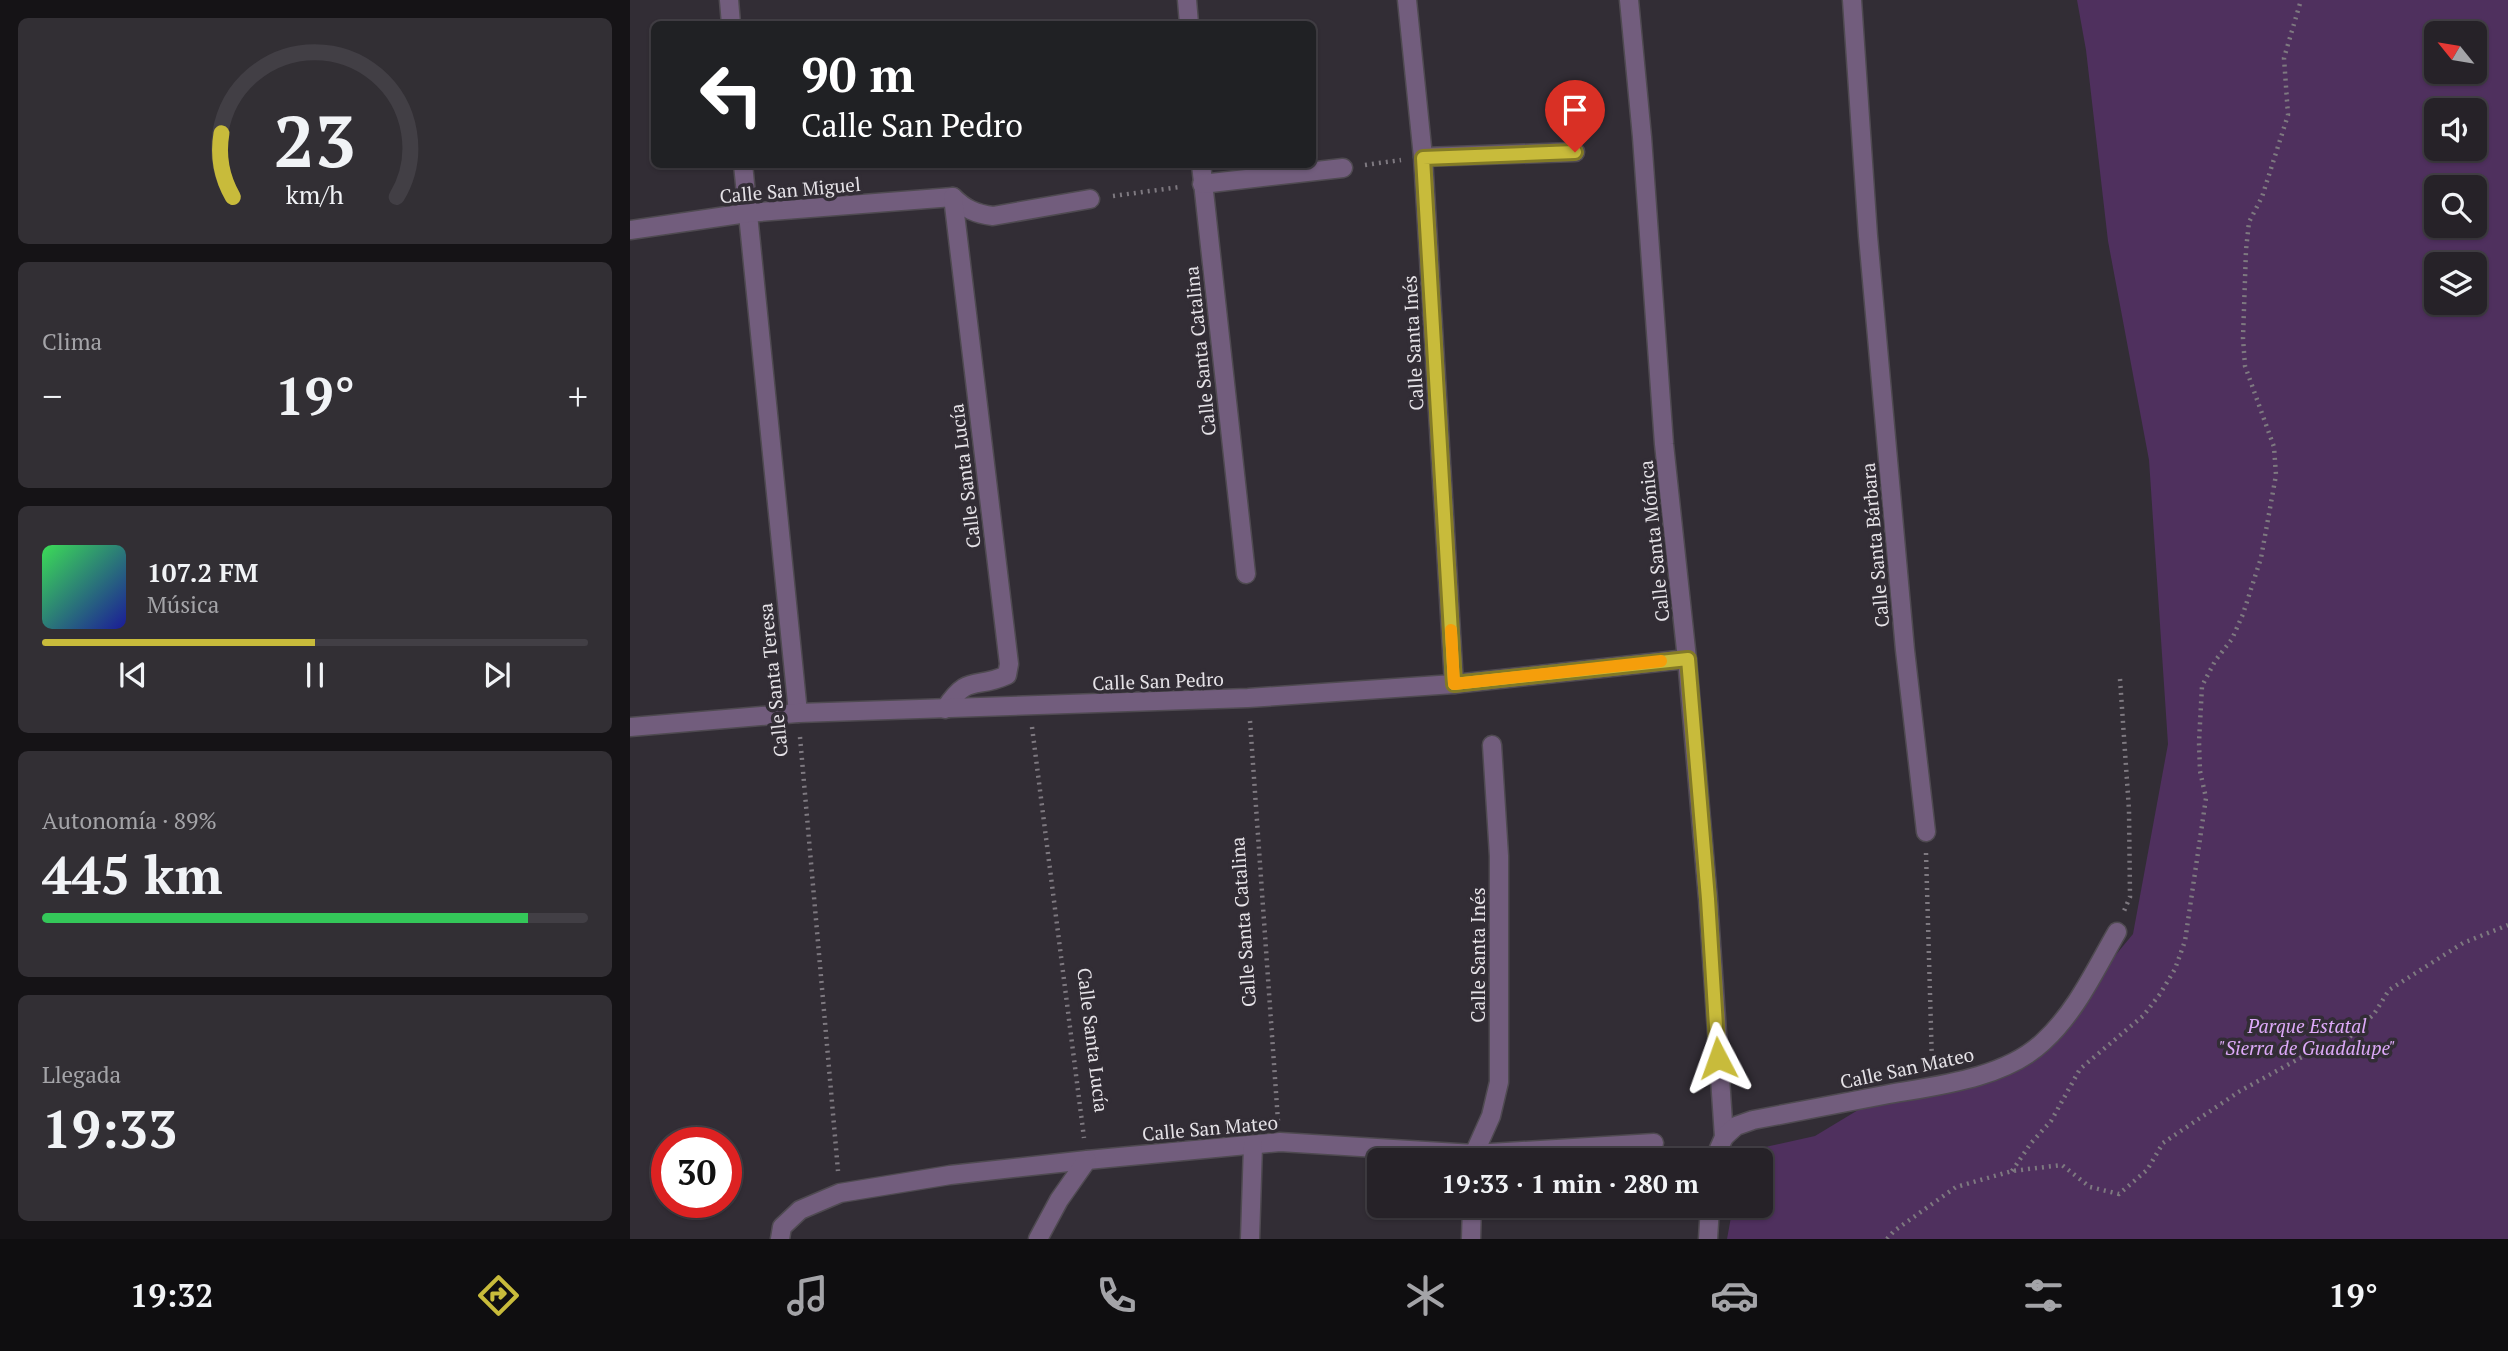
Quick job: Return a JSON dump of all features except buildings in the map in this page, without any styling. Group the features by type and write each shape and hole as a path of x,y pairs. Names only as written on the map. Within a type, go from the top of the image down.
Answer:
{"street":[{"path":"729,0 731,21"},
{"path":"1187,0 1189,21"},
{"name":"Calle Santa Inés","path":"1407,0 1423,158 1454,684"},
{"name":"Calle Santa Mónica","path":"1629,0 1642,137 1664,444 1688,659 1708,899 1724,1137 1719,1148"},
{"name":"Calle Santa Bárbara","path":"1852,0 1868,236 1904,636 1926,832"},
{"path":"1423,158 1575,152"},
{"name":"Calle Santa Teresa","path":"743,168 798,713"},
{"name":"Calle Santa Catalina","path":"1201,168 1245,574"},
{"path":"1202,184 1343,168"},
{"path":"953,197 963,207 978,214 993,216 1090,199"},
{"name":"Calle San Miguel","path":"630,230 747,213 953,197"},
{"name":"Calle Santa Lucía","path":"944,709 955,693 966,685 996,680 1007,675 1009,664 953,197"},
{"name":"Calle San Pedro","path":"630,727 798,713 1248,698 1454,684 1688,659"},
{"name":"Calle Santa Inés","path":"1478,1148 1491,1116 1499,1082 1499,856 1492,745"},
{"name":"Calle San Mateo","path":"1724,1137 1736,1126 1753,1120 1974,1079 2019,1059 2057,1030 2078,1000 2117,932"},
{"name":"Calle San Mateo","path":"781,1233 800,1210 840,1193 950,1175 1280,1142 1367,1149"},
{"name":"Calle San Mateo","path":"1590,1148 1654,1143"},
{"path":"1250,1239 1253,1145"},
{"path":"1038,1239 1059,1200 1087,1160"},
{"path":"1471,1239 1472,1218"},
{"path":"1708,1239 1709,1218"}],"path":[{"path":"2012,1171 2031,1143 2051,1121 2080,1069 2143,1016 2160,994 2175,969 2185,941 2206,798 2200,771 2202,686 2215,661 2232,639 2243,614 2261,558 2276,475 2274,447 2245,366 2242,338 2246,250 2249,222 2262,197 2288,115 2284,58 2301,0"},
{"path":"1343,168 1423,158"},
{"path":"1090,199 1202,184"},
{"path":"2117,932 2130,897 2129,810 2120,679"},
{"name":"Calle Santa Catalina","path":"1248,698 1280,1142"},
{"name":"Calle Santa Lucía","path":"1029,707 1087,1160"},
{"name":"Calle Santa Teresa","path":"798,713 840,1193"},
{"path":"1926,832 1933,1086"},
{"path":"1887,1239 1894,1231 1956,1188 2012,1171 2062,1165 2090,1187 2119,1194 2147,1170 2163,1143 2240,1091 2302,1057 2338,1048 2374,1014 2389,990 2463,943 2508,925"}],"green space":[{"name":"Parque Estatal \"Sierra de Guadalupe\"","path":"2077,0 2508,0 2508,1239 1727,1239 1731,1218 1773,1218 1773,1148 1761,1148 1815,1136 1868,1104 2023,1067 2133,934 2168,744 2149,460 2108,241 2086,50"}],"slow traffic":[{"path":"1451,630 1454,684 1661,661"}],"route":[{"path":"1575,152 1423,158 1454,684 1688,659 1718,1058"}]}
